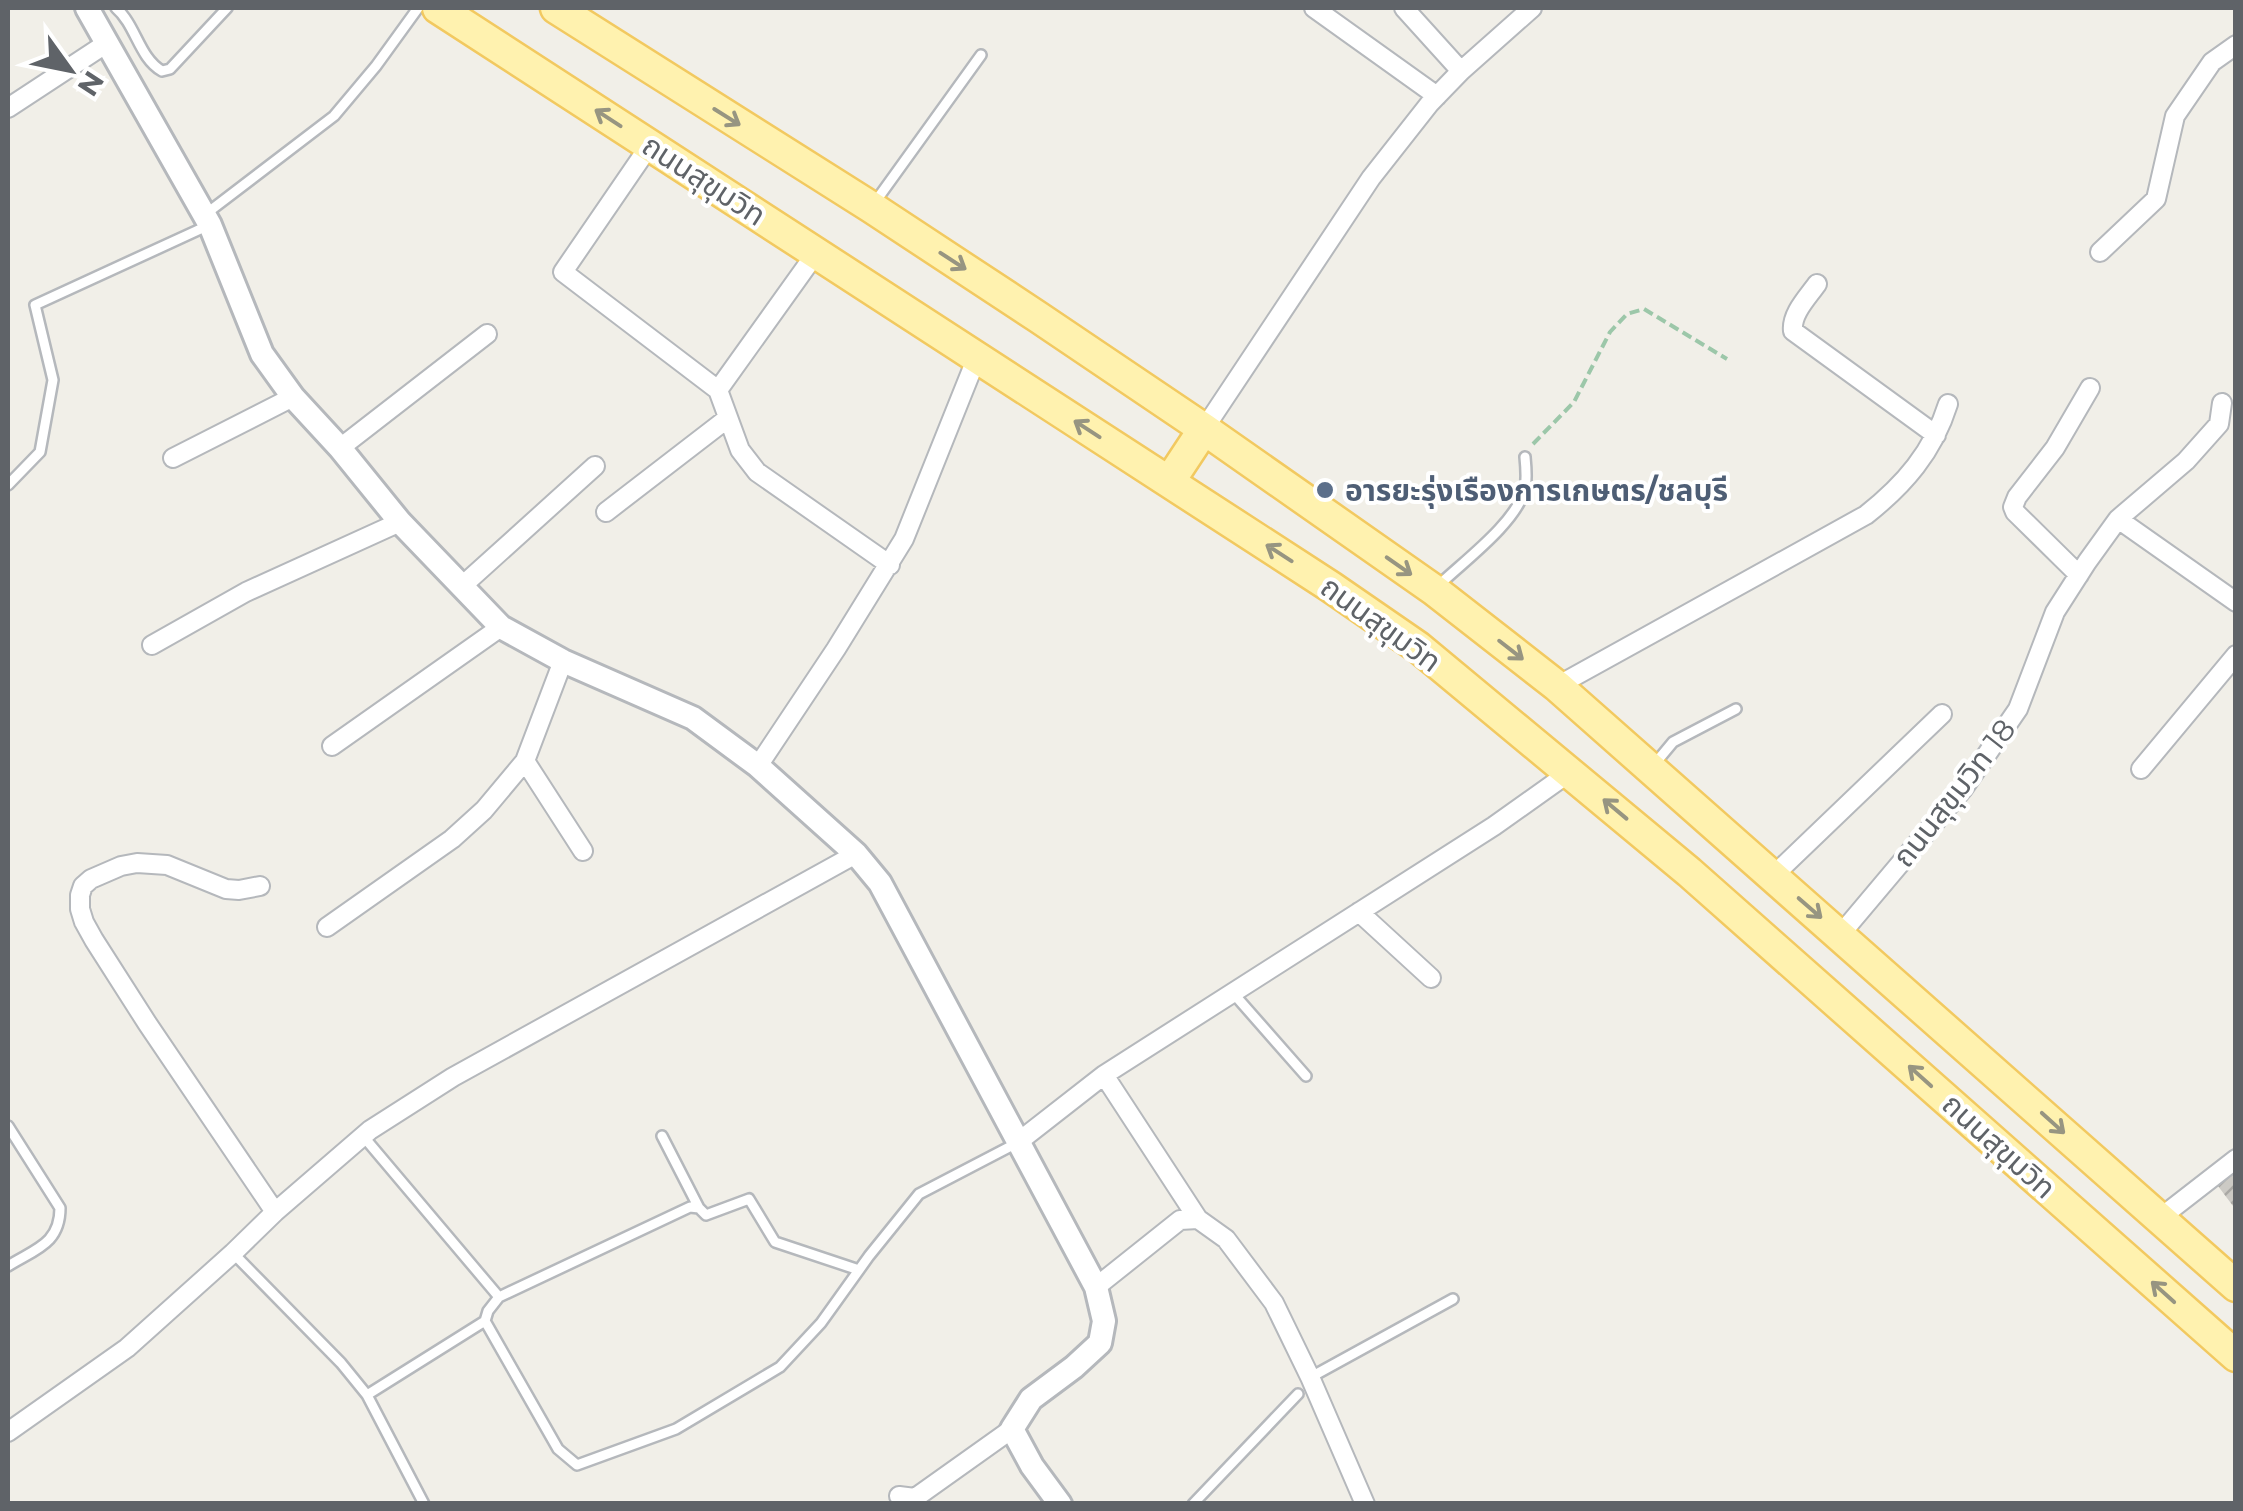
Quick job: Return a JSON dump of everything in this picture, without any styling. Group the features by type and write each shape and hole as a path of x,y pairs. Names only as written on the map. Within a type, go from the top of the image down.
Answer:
{"main road":[{"name":"ถนนสุขุมวิท","path":"438,8 1418,647 1690,872 2236,1356"},
{"name":"ถนนสุขุมวิท","path":"556,8 872,207 1204,429 1434,590 1557,686 2236,1286"},
{"path":"1168,482 1204,429"}],"street":[{"path":"87,8 207,220 262,354 400,522 501,627 563,660 693,718 758,766 856,854 880,884 1096,1287 1104,1321 1100,1343 1031,1399 1012,1429 914,1498 899,1496"},
{"path":"1314,8 1437,96"},
{"path":"1404,8 1461,70"},
{"path":"1204,429 1370,178 1461,70 1532,8"},
{"path":"8,108 108,44"},
{"path":"2100,252 2156,200 2175,116 2212,62 2236,45"},
{"path":"650,145 563,272 718,390 740,450 757,472 890,565"},
{"path":"718,390 816,253"},
{"path":"1817,284 1794,318 1793,332 1936,435"},
{"path":"340,448 487,334"},
{"path":"758,766 890,565 977,358"},
{"path":"2079,575 2013,509 2017,497 2056,448 2090,388"},
{"path":"173,458 293,396"},
{"name":"ถนนสุขุมวิท 18","path":"1840,935 1963,789 2018,709 2054,612 2118,519 2197,449 2219,424 2222,403"},
{"path":"1557,686 1866,515 1896,491 1919,464 1948,404"},
{"path":"606,512 728,418"},
{"path":"461,587 595,466"},
{"path":"2118,519 2236,602"},
{"path":"152,645 246,592 400,522"},
{"path":"332,746 501,627"},
{"path":"2141,769 2236,654"},
{"path":"327,927 460,832 484,810 526,761 563,660"},
{"path":"1774,876 1942,714"},
{"path":"526,761 583,851"},
{"path":"1017,1143 1104,1075 1494,826 1570,772"},
{"path":"8,1432 126,1348 363,1136 454,1077 856,854"},
{"path":"260,886 226,888 167,865 137,862 91,879 80,894 80,909 94,940 136,1006 275,1212"},
{"path":"1359,912 1431,978"},
{"path":"1104,1075 1198,1219 1226,1239 1274,1303 1365,1504"},
{"path":"2160,1218 2236,1159"},
{"path":"1096,1287 1180,1220 1198,1219"},
{"path":"1012,1429 1032,1466 1060,1504"}],"lane":[{"path":"116,8 133,28 152,64 162,71 170,68 228,8"},
{"path":"8,485 40,452 53,380 35,305 207,220 334,116 418,8"},
{"path":"872,207 981,56"},
{"path":"1434,590 1519,505 1526,486 1525,457"},
{"path":"1651,768 1673,742 1736,709"},
{"path":"1233,993 1306,1076"},
{"path":"8,1126 60,1208 60,1223 54,1237 8,1266"},
{"path":"363,1136 500,1298"},
{"path":"662,1136 706,1215 748,1199 775,1242 859,1270"},
{"path":"485,1322 558,1449 578,1465 676,1429 780,1367 820,1323 918,1194 1017,1143"},
{"path":"368,1394 485,1322 488,1311 500,1298 690,1207 699,1208"},
{"path":"233,1253 368,1394 424,1504"},
{"path":"1310,1377 1453,1299"},
{"path":"1193,1504 1298,1394"}],"path":[{"path":"1525,457 1534,442 1574,402 1610,332 1628,314 1644,309 1726,359"}],"building":[{"path":"2236,1172 2236,1210 2218,1186"}],"place":[{"name":"อารยะรุ่งเรืองการเกษตร/ชลบุรี","path":"1325,490"}]}
